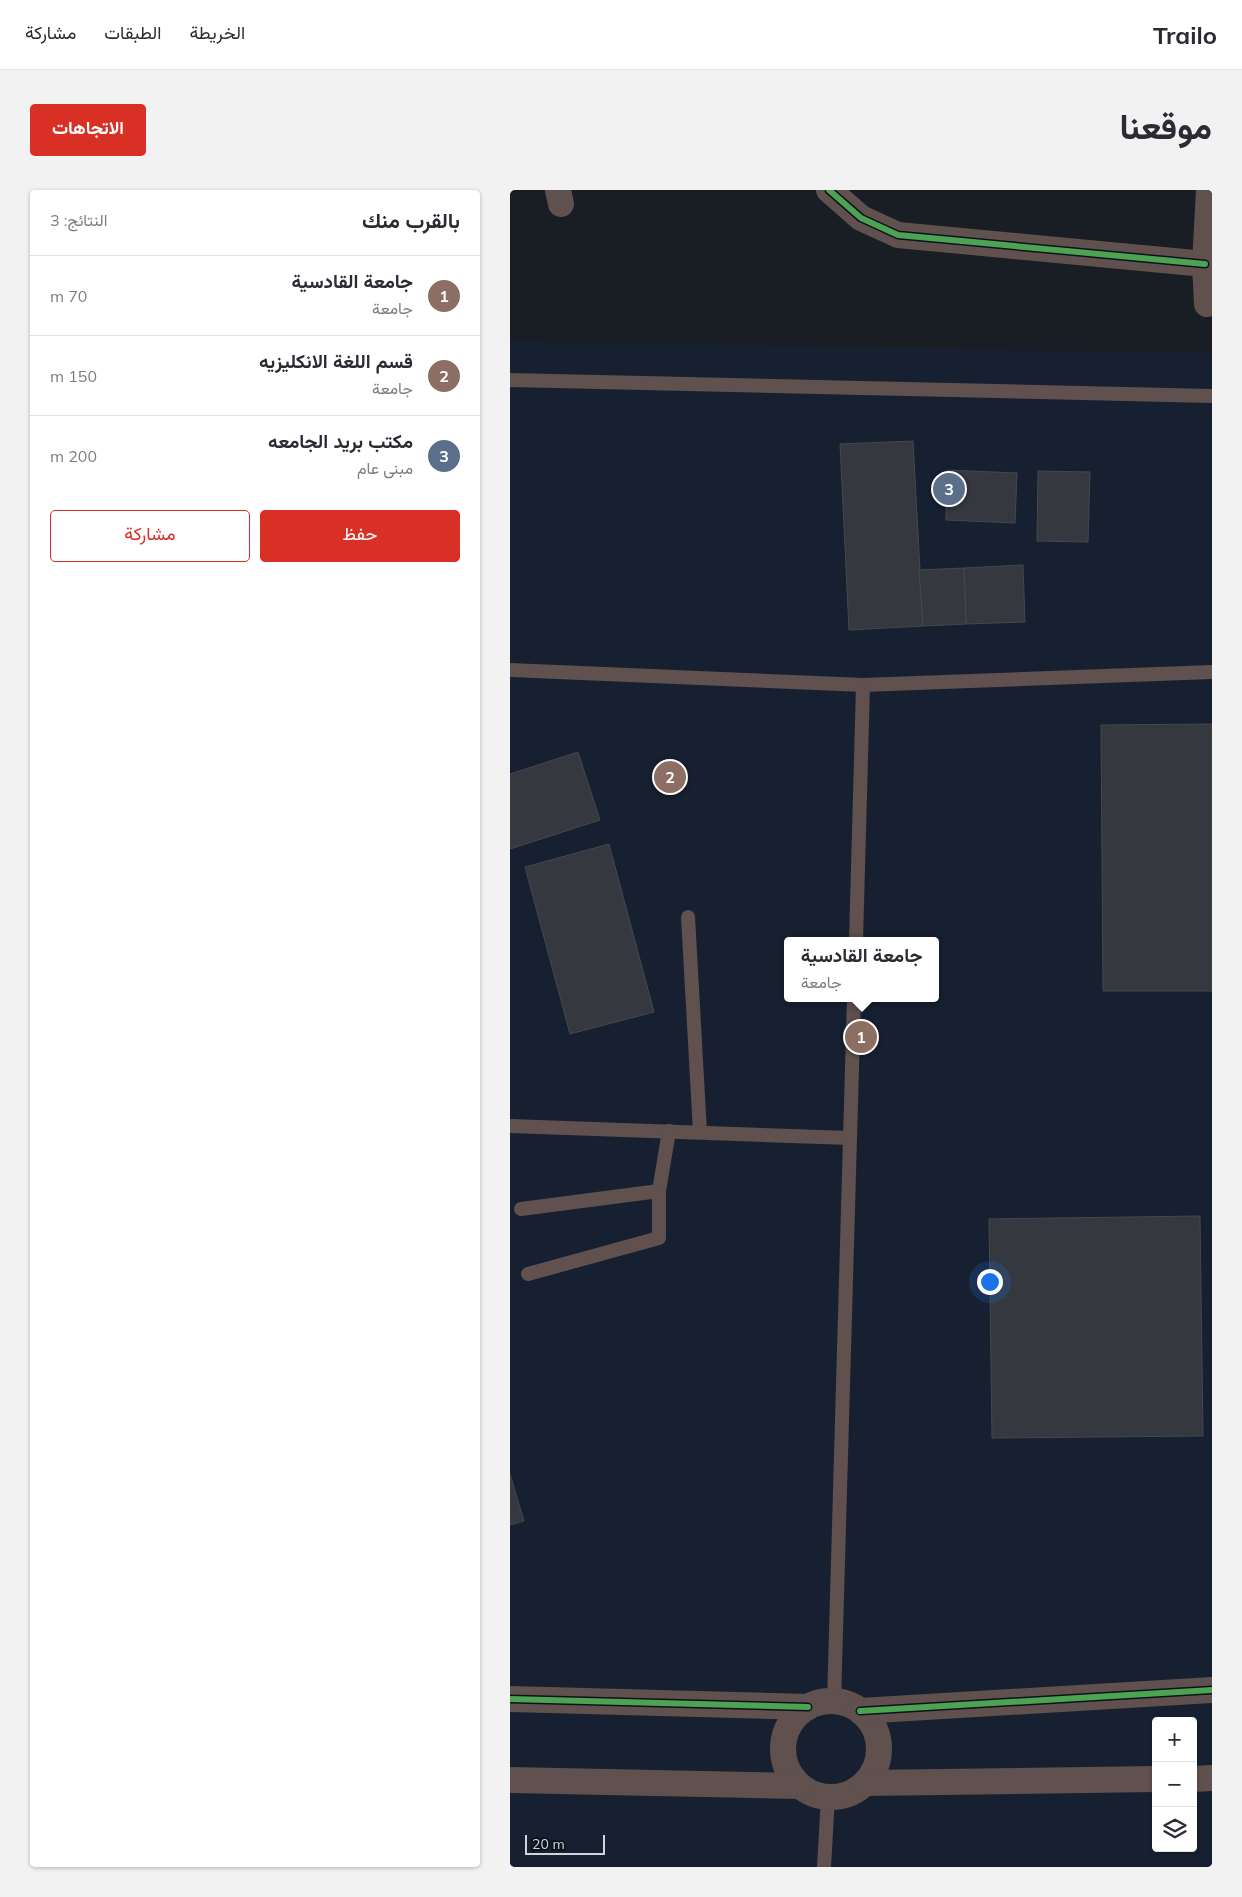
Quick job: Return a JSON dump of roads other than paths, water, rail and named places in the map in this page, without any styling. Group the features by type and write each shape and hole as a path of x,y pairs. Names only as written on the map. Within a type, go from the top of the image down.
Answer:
{"street":[{"path":"829,190 861,218 898,235 1205,264"},
{"path":"1207,304 1205,264 1210,190"},
{"path":"860,1711 1212,1690"},
{"path":"510,1699 808,1707"},
{"path":"820,1702 834,1702 848,1704 860,1711 876,1733 878,1746 877,1760 872,1773 864,1783 853,1792 841,1796 828,1797 814,1794 800,1786 792,1778 786,1766 783,1752 784,1739 789,1726 797,1715 808,1707 820,1702"},
{"path":"1197,1779 1212,1778"},
{"path":"864,1783 1152,1779"},
{"path":"510,1780 800,1786"}],"lane":[{"path":"510,380 1212,396"},
{"path":"510,670 863,685 1212,672"},
{"path":"856,937 863,685"},
{"path":"688,916 700,1132"},
{"path":"834,1702 854,1002"},
{"path":"510,1126 850,1138"},
{"path":"528,1274 659,1238 659,1192 669,1132"},
{"path":"521,1209 659,1192"},
{"path":"824,1867 828,1797"}],"place":[{"name":"مكتب بريد الجامعه","path":"949,489"},
{"name":"قسم اللغة الانكليزيه","path":"670,777"},
{"name":"جامعة القادسية","path":"861,1037"}]}
